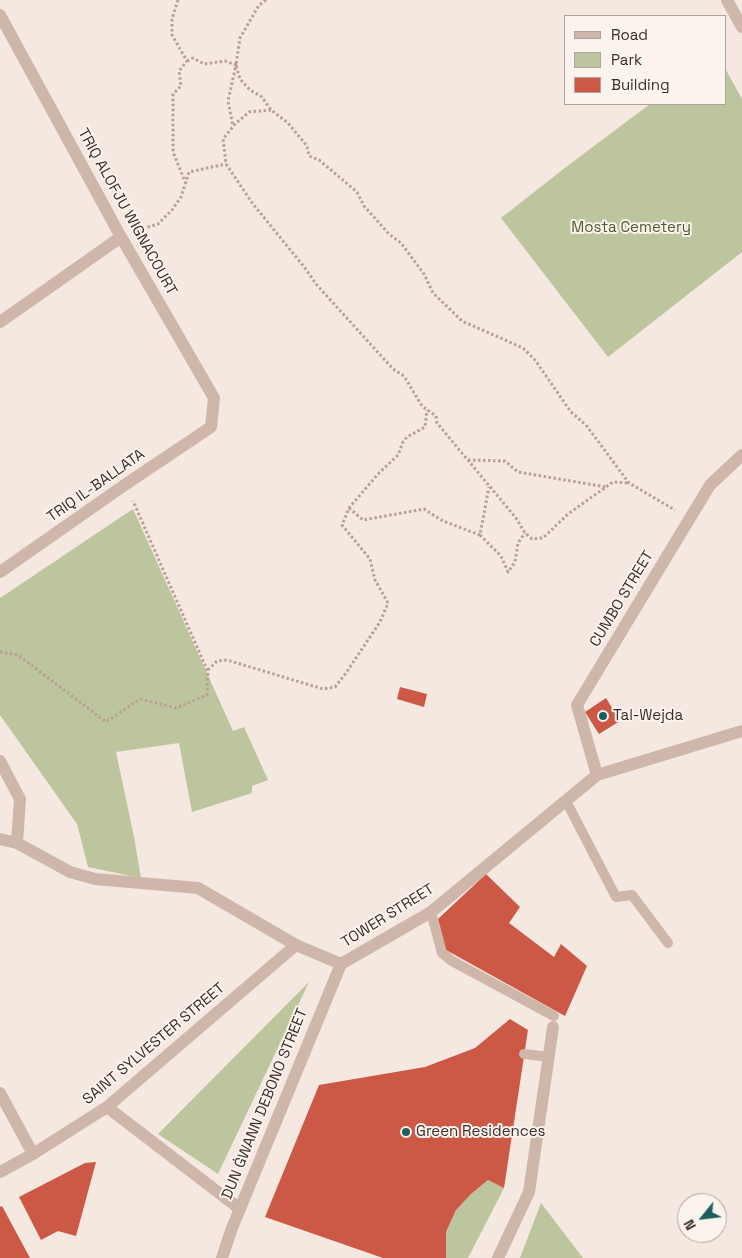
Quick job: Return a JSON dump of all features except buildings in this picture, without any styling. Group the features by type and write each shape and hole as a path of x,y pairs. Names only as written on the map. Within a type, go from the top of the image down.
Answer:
{"street":[{"path":"727,0 742,27"},
{"name":"TRIQ ALOFJU WIGNACOURT","path":"0,15 121,237 214,398 211,427"},
{"path":"0,322 121,237"},
{"name":"TRIQ IL-BALLATA","path":"0,572 211,427"},
{"name":"CUMBO STREET","path":"597,776 577,705 710,484 742,455"},
{"name":"TOWER STREET","path":"0,839 18,842 70,872 95,879 198,888 296,945 341,964 431,912 597,776 742,731"},
{"path":"0,761 20,799 18,842"},
{"name":"SAINT SYLVESTER STREET","path":"0,1172 33,1154 107,1107 296,945"},
{"name":"DUN ĠWANN DEBONO STREET","path":"222,1258 232,1228 341,964"},
{"path":"498,1258 529,1192 554,1021"},
{"path":"0,1093 33,1154"},
{"path":"107,1107 240,1209"}],"lane":[{"path":"566,801 616,897 632,895 668,943"},
{"path":"431,912 442,953 452,961 554,1021"},
{"path":"524,1054 549,1057"}],"path":[{"path":"178,0 172,18 172,35 187,61"},
{"path":"233,127 228,101 240,38 259,5 266,0"},
{"path":"186,184 173,152 173,94 181,86 179,71 187,61 193,58 204,64 225,60 236,65 240,79 250,90 262,97 271,110 288,123 307,146 309,156 319,160 357,192 364,206 389,234 401,243 424,274 433,293 462,321 523,348 536,360 571,412 586,425 629,482 674,509 685,526"},
{"path":"271,110 249,112 233,127 223,139 226,164 253,204 316,284 393,369 404,376 422,406 436,416 437,423 516,518 525,533 532,539 543,538 568,514 613,482 629,482"},
{"path":"121,237 158,224 172,210 181,196 189,172 226,164"},
{"path":"208,670 217,661 227,660 323,689 335,687 380,622 388,603 376,580 370,559 342,525 349,508 378,474 398,455 407,437 425,427 426,410"},
{"path":"468,460 505,461 518,472 606,487"},
{"path":"0,652 18,654 106,722 140,699 176,708 207,695 208,670 126,484"},
{"path":"480,535 490,486"},
{"path":"349,508 363,520 424,508 443,521 480,535 501,556 508,572 515,562 518,544 525,533"}],"green space":[{"name":"Mosta Cemetery","path":"727,72 742,99 742,252 608,357 501,218 649,105 727,105"},
{"path":"133,509 233,731 244,727 268,780 252,786 252,793 192,812 179,743 116,752 141,878 88,867 77,824 0,715 0,598"},
{"path":"309,982 218,1174 158,1134"},
{"path":"488,1180 504,1188 468,1258 446,1258 446,1232 456,1210"},
{"path":"541,1203 583,1258 520,1258"}],"place":[{"name":"Tal-Wejda","path":"603,716"},
{"name":"Green Residences","path":"406,1132"}]}
